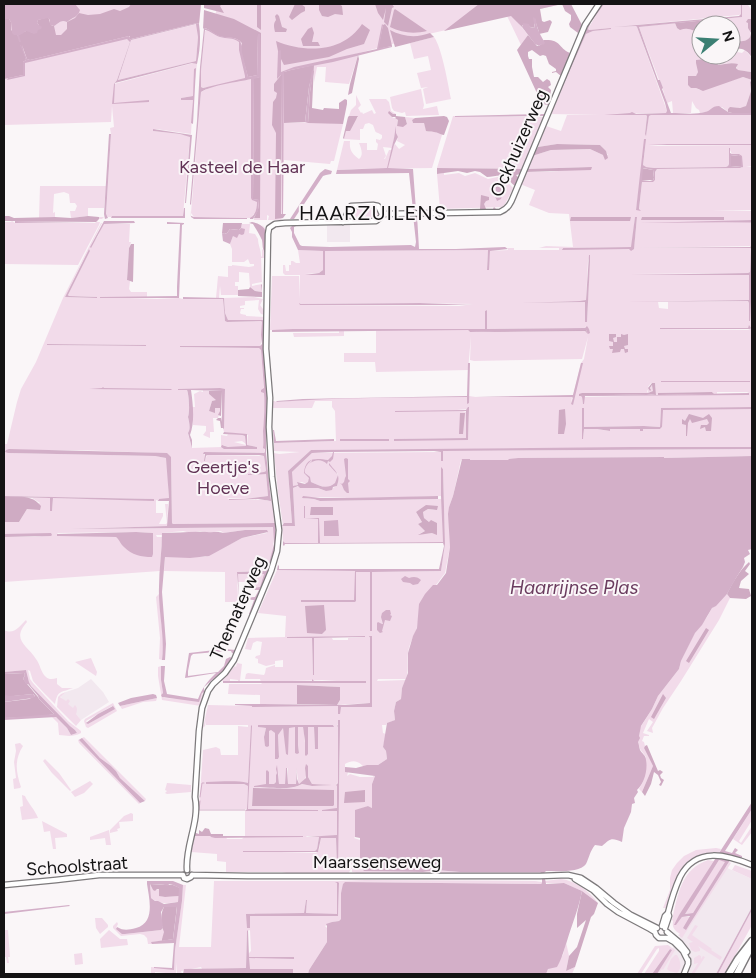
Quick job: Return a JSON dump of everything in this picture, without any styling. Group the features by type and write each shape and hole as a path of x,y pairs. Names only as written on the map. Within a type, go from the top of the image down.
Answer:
{"highway":[{"path":"729,974 752,942"},
{"path":"737,974 752,942"}],"street":[{"name":"Ockhuizerweg","path":"382,214 500,212 505,210 509,206 586,25 599,4"},
{"path":"351,206 378,206 382,214 376,221 343,222 351,206"},
{"name":"Thematerweg","path":"187,870 187,856 192,837 196,806 199,730 202,708 208,691 230,666 240,649 271,571 278,544 279,530 268,427 270,398 266,340 269,228 273,224 279,223 343,222"},
{"path":"688,961 678,945 667,938 658,937 680,877 690,864 703,857 714,855 752,866"},
{"path":"187,870 192,875 187,879 183,875 184,871 187,870"},
{"name":"Schoolstraat","path":"4,885 99,875 183,875"},
{"name":"Maarssenseweg","path":"192,875 568,875 585,881 631,915 661,929"},
{"path":"661,929 666,936 663,938"},
{"path":"661,929 680,943 686,952 688,961 684,974"}],"shaded area":[{"path":"131,4 201,4 199,24 130,40 129,36 30,60 27,59 22,45 26,60 23,62 23,75 4,79 4,19 9,19 11,30 18,36 20,42 18,35 27,31 32,33 39,25 37,23 38,20 48,17 52,26 54,26 56,35 61,35 67,29 67,22 75,18 79,13 88,15 100,14 114,9 120,11"},
{"path":"204,4 222,4 220,6 224,13 204,8"},
{"path":"257,4 261,4 261,30 257,27"},
{"path":"295,4 301,4 305,7 305,11 292,20 289,17"},
{"path":"319,4 339,4 342,6 343,15 322,16"},
{"path":"375,4 392,4 394,7 392,8 388,26 384,22 386,8 383,20"},
{"path":"479,4 562,4 540,9 542,21 550,20 552,22 548,32 539,34 536,19 535,28 522,25 522,27 511,16 444,31"},
{"path":"562,4 571,4 582,25 578,33 570,27 571,15 565,11"},
{"path":"395,9 427,31 408,32 390,27"},
{"path":"204,10 234,19 261,33 260,218 254,218 259,200 253,199 254,78 260,77 260,34 258,34 257,75 248,77 241,52 242,43 237,39 222,37 203,29"},
{"path":"277,14 282,27 287,29 286,32 275,32 274,24"},
{"path":"752,17 752,58 746,51 741,49 741,41 749,38 751,35 748,23 746,22 748,19"},
{"path":"691,22 691,30 680,30 675,23"},
{"path":"362,24 370,30 364,44 329,57 284,65 281,59 281,51 278,51 276,41 311,49 323,48 345,41"},
{"path":"385,24 388,28 392,46 378,49 383,25"},
{"path":"312,27 314,33 312,42 318,42 320,46 303,46 301,39 308,29"},
{"path":"390,30 410,36 430,33 434,37 395,47"},
{"path":"528,35 537,46 544,42 543,40 549,40 556,42 570,53 561,76 556,72 552,73 556,69 549,64 546,56 540,56 532,50 528,52 529,59 532,59 534,77 538,77 543,82 547,79 550,81 551,85 548,87 551,90 550,97 552,97 548,105 542,104 517,50"},
{"path":"358,55 359,59 352,93 348,95 350,84"},
{"path":"314,65 312,108 323,110 324,108 339,109 339,103 345,99 347,100 343,124 308,123 313,71 305,122 284,123 284,72"},
{"path":"696,65 738,65 736,68 738,70 751,72 752,70 752,80 743,77 703,91 691,88 688,85 688,76 696,76 698,72"},
{"path":"281,75 281,214 286,214 283,218 275,219 276,133 272,125 273,102 277,93 274,91 274,84"},
{"path":"752,80 752,113 728,112 730,107 740,108 746,106"},
{"path":"389,111 396,114 396,116 405,117 407,124 403,127 397,126 398,120 388,113"},
{"path":"349,116 358,116 350,131 346,131 344,139 343,138"},
{"path":"444,116 449,121 444,135 426,131 424,123 413,123 412,120 415,118"},
{"path":"557,144 600,145 606,151 608,158 605,160 603,155 590,149 551,150 532,156 538,147"},
{"path":"731,156 741,156 741,166 730,167"},
{"path":"592,167 591,170 525,172 527,169"},
{"path":"437,168 523,169 521,174 516,175 519,178 516,187 503,176 487,177 475,171 437,174"},
{"path":"642,168 653,170 653,180 642,180"},
{"path":"481,195 489,197 489,200 484,204 486,209 493,209 494,207 500,211 473,211 473,209 480,209"},
{"path":"4,216 14,218 71,218 88,216 99,217 99,219 96,222 4,221"},
{"path":"571,217 631,217 630,221 570,221"},
{"path":"642,217 724,217 724,220 641,220"},
{"path":"252,222 265,229 265,253 260,236 253,224 249,223"},
{"path":"223,223 242,223 239,230 230,229 224,234 222,233"},
{"path":"350,224 350,242 327,242 327,225"},
{"path":"131,244 134,244 133,282 127,280 129,248"},
{"path":"250,287 255,291 262,292 262,297 238,296 238,290 249,289"},
{"path":"586,330 588,334 585,331 474,332"},
{"path":"609,334 616,334 616,337 613,338 614,342 617,342 617,337 621,337 621,334 628,334 628,345 624,346 625,349 628,349 628,352 625,353 624,349 621,349 620,352 612,353 613,349 610,349 609,346 613,346 613,342 609,341"},
{"path":"652,383 655,383 656,395 579,396 582,393 648,393 653,391 652,385 650,391 648,388"},
{"path":"209,391 222,391 221,416 218,415 220,408 215,408 215,413 209,411 212,401 216,400 209,394"},
{"path":"712,392 714,394 658,395 658,393"},
{"path":"565,409 566,424 564,434 558,434 559,410"},
{"path":"460,413 465,413 463,434 459,434"},
{"path":"689,414 703,418 709,414 712,418 711,431 706,431 705,427 700,429 701,425 709,423 707,419 692,423 690,419 686,436 686,425 682,424 682,419 685,421"},
{"path":"221,416 223,428 221,428 220,421 216,420 221,418"},
{"path":"4,497 29,498 41,506 40,510 27,509 19,522 4,522"},
{"path":"426,505 438,506 437,510 428,509 423,512 424,518 429,522 431,520 437,523 437,535 432,533 418,535 425,531 418,524 422,522 416,512"},
{"path":"311,507 333,507 333,515 310,515"},
{"path":"749,562 750,564 745,571 749,574 741,581 739,588 749,589 751,596 746,599 730,598 727,594 729,590 739,573"},
{"path":"324,605 326,630 322,634 307,633 305,606"},
{"path":"706,628 709,630 689,663 686,661"},
{"path":"24,673 23,679 54,714 39,717 4,718 4,702 29,699 35,696 33,694 4,697 4,674"},
{"path":"91,679 109,702 81,720 60,696 78,688"},
{"path":"297,685 340,687 340,700 337,705 297,704"},
{"path":"663,694 666,698 654,719 651,717"},
{"path":"647,745 658,771 663,772 660,775 664,780 661,786 659,785 661,782 658,775 654,772 645,796 642,792 653,766 644,748"},
{"path":"253,788 334,790 334,805 252,806"},
{"path":"365,790 365,802 344,803 345,792"},
{"path":"205,828 209,829 211,834 223,834 223,836 194,836 195,830 199,834 199,830 202,832"},
{"path":"725,867 752,879 752,907 716,974 656,974"},
{"path":"150,884 173,885 180,888 179,896 159,896 159,889 153,890"},
{"path":"582,891 598,903 591,917 575,967 566,971 569,956 577,947 586,920 577,928 577,914"},
{"path":"177,906 173,939 162,941 164,932 161,920 164,907"}],"green space":[{"path":"4,4 201,4 199,24 131,39 114,84 193,63 197,64 193,96 181,98 193,100 191,134 156,129 153,131 190,136 183,216 108,217 106,215 110,128 114,127 112,106 111,122 4,125"},
{"name":"Kasteel de Haar","path":"217,4 563,4 512,15 528,35 521,45 507,16 433,33 330,61 358,55 349,84 325,82 326,67 317,67 314,82 314,65 284,123 316,122 343,124 334,161 331,161 330,164 284,160 283,216 281,219 283,218 281,220 268,220 269,216 267,215 267,220 254,220 254,218 260,218 254,214 251,218 194,217 191,213 201,92 207,89 207,87 201,87 205,31 208,30 213,33"},
{"path":"604,4 741,4 741,14 739,15 691,15 691,20 615,27 637,27 667,113 612,114 646,115 646,135 649,116 651,115 752,115 752,144 667,144 649,146 752,145 752,166 746,167 752,167 752,210 712,210 752,211 752,220 712,222 752,222 751,246 639,248 750,248 752,249 752,273 751,257 750,272 748,273 631,274 749,275 749,300 646,302 658,302 659,308 668,309 668,302 748,301 749,321 752,301 752,407 661,408 660,427 584,427 583,408 582,439 584,429 609,431 610,429 660,429 662,427 662,409 752,409 752,447 311,450 288,471 292,523 284,523 283,525 274,453 300,452 274,451 274,443 336,441 335,411 332,407 332,401 315,401 312,408 273,408 273,401 468,397 467,403 469,403 469,396 572,397 571,404 581,363 584,359 588,337 582,359 474,361 470,360 471,336 468,370 376,372 375,362 344,362 344,353 376,353 376,330 468,330 470,332 585,331 587,333 586,326 585,328 486,329 487,310 485,311 485,329 270,330 272,276 299,276 299,299 300,275 285,275 283,273 283,265 285,265 286,271 289,271 291,261 300,263 298,250 323,251 323,270 319,273 305,274 325,275 324,251 488,250 488,270 490,251 508,250 508,248 514,248 514,250 559,250 559,248 539,248 546,246 573,247 569,214 549,213 529,205 535,190 520,184 525,172 550,172 592,167 527,169 532,156 551,150 590,149 603,155 608,155 600,145 557,144 538,147 546,126 561,131 567,115 600,115 552,114 552,112 550,114 586,34 611,28 588,29","holes":["646,139 643,165 645,167 726,167 729,164 729,148 732,154 739,154 742,168 657,169 655,180 642,182 639,210 636,210","571,217 631,217 571,221","635,217 637,218 634,247 629,249 563,248 632,247","590,255 587,322 585,321 585,302 525,303 586,300","300,303 473,304 459,306 300,305","749,326 750,329 660,329 748,328","661,381 749,381 749,382","651,383 655,383 656,395 658,393 712,392 714,394 584,397 583,404 582,396 579,396 582,393 648,393 653,391 653,386 651,386 650,391 648,387","717,392 749,393 717,394","469,409 468,440 395,439 466,438 467,412 457,410"]},
{"path":"742,4 749,4 752,8 752,17 748,25 751,35 741,42 741,17"},
{"path":"675,23 677,28 691,29 691,65 697,65 698,73 696,76 689,76 696,88 700,90 743,77 752,80 746,106 730,108 728,112 722,107 700,113 692,101 691,113 673,113 672,101 667,103 639,27"},
{"path":"197,24 196,61 118,80 131,40"},
{"path":"434,37 442,57 451,99 426,104 423,89 428,87 421,88 417,73 431,70 428,56 414,59 410,43"},
{"path":"744,50 749,54 753,63 751,72 737,70 737,66 734,65 741,65 741,53"},
{"path":"421,89 423,109 437,106 439,115 406,116 405,112 394,111 390,97"},
{"path":"356,95 361,105 358,108 361,113 372,110 374,114 376,113 369,99 386,99 389,102 391,111 396,114 391,115 398,120 397,126 407,124 405,117 415,118 412,120 413,123 424,123 427,132 434,131 442,135 432,168 337,170 344,141 350,141 352,152 359,159 362,153 359,143 367,143 367,150 377,150 378,144 376,139 380,140 382,138 382,135 376,132 373,125 369,123 365,124 363,129 360,129 360,140 344,139 346,131 358,117 349,116 351,110 356,105","holes":["395,134 398,137 397,141 405,145 399,149 395,144 389,160 392,150 389,150 385,159 384,159 386,156 383,147 392,148"]},
{"path":"453,116 545,117 523,169 437,168"},
{"path":"444,173 444,175 459,173 465,176 475,173 488,179 502,176 513,188 502,207 440,209 437,174"},
{"path":"40,186 106,186 104,208 88,208 88,216 71,218 70,211 75,211 77,206 75,203 70,203 69,194 64,192 54,194 53,213 55,212 55,217 39,218"},
{"path":"352,207 378,208 381,214 377,220 349,221 347,216"},
{"path":"99,219 97,222 100,222 99,225 78,265 4,264 4,222 95,223"},
{"name":"Geertje's Hoeve","path":"101,223 90,247 98,236 103,224 130,224 129,242 131,242 127,280 130,281 129,289 131,292 147,292 147,297 101,297 223,299 225,321 262,322 260,346 180,347 261,349 265,406 263,434 265,452 204,452 205,461 207,455 264,456 266,471 249,474 266,474 268,496 227,499 268,501 272,498 271,491 272,492 275,523 173,524 171,457 156,453 6,450 8,453 155,456 167,458 169,499 158,500 169,501 156,500 156,513 163,513 159,524 166,524 165,504 168,504 167,526 71,529 273,527 274,538 266,570 237,572 238,602 225,602 225,572 164,571 165,557 205,557 242,538 267,533 267,530 223,533 221,531 191,533 183,531 156,535 157,537 162,537 160,571 4,582 4,537 42,537 4,534 4,522 19,522 27,509 40,503 32,498 50,498 50,511 52,511 53,498 154,500 4,496 4,444 7,444 21,389 36,362 63,298","holes":["89,249 90,251 68,295 97,298 65,297","47,344 146,346 47,345","218,388 225,391 224,432 248,435 247,445 257,447 224,448 223,445 228,447 246,447 246,445 234,442 242,441 246,444 245,436 228,434 227,436 221,435 221,447 192,448 188,434 190,427 187,390","58,533 153,533 153,554 116,537"]},
{"path":"242,224 250,224 249,233 255,234 258,239 262,257 262,249 265,252 265,231 262,225 265,228 266,253 264,258 261,258 262,282 252,284 252,286 262,284 262,292 255,291 250,287 249,273 239,272 239,282 235,282 235,286 238,286 238,295 221,295 220,286 219,298 216,298 218,276 228,277 228,266 254,266 254,264 250,264 248,259 244,262 232,262 230,244 233,236 239,234"},
{"path":"254,297 263,299 260,305 266,313 265,315 261,314 258,309 259,300 245,301 245,305 240,306 240,308 244,309 241,309 240,313 246,316 266,317 265,320 228,320 225,313 224,298"},
{"path":"339,331 344,331 344,336 294,337 293,333 339,333"},
{"path":"203,390 209,391 209,394 217,400 212,401 209,411 215,412 214,408 220,408 218,418 213,418 214,432 210,432 210,438 203,435 206,431 206,426 193,425 192,407 195,407 194,394 200,391 203,392"},
{"path":"752,449 752,456 461,460 449,507 450,547 445,573 436,585 418,622 409,649 406,679 378,679 377,681 406,680 402,688 401,699 396,702 395,720 382,725 383,733 386,734 383,747 386,751 387,759 378,765 363,766 354,761 345,764 345,772 348,772 347,776 350,774 360,777 375,776 372,784 372,808 368,806 355,811 354,838 360,840 360,850 365,871 423,872 436,870 460,872 540,872 542,874 361,874 352,872 352,869 348,874 226,872 226,862 217,861 217,854 191,852 190,859 188,858 194,836 226,837 227,839 242,839 244,837 303,837 245,836 245,811 318,811 248,809 251,725 248,784 244,782 206,782 206,784 244,784 248,786 247,809 199,809 203,750 216,747 220,749 221,755 238,755 238,726 248,727 248,725 206,725 206,721 203,728 208,705 253,707 338,706 338,714 340,714 340,707 372,706 372,636 369,637 370,703 337,705 340,700 340,687 297,685 297,704 260,704 260,695 228,694 229,684 366,683 322,680 261,682 260,679 245,679 248,673 264,675 266,668 275,665 275,667 283,667 283,660 275,661 275,664 266,666 258,663 258,659 255,658 260,655 262,642 257,641 253,643 251,650 245,649 248,638 285,637 286,616 258,613 277,570 355,571 355,600 301,600 301,602 355,602 356,571 370,572 371,631 372,572 441,571 445,544 442,468 441,496 320,497 304,499 320,501 442,499 443,542 319,543 319,518 305,518 304,506 304,518 318,519 318,543 285,543 283,541 282,526 295,525 293,488 299,486 301,488 318,488 326,491 337,486 338,475 335,484 330,487 323,487 311,482 310,478 306,484 302,482 297,483 298,485 292,487 292,472 312,453 441,452 441,461 443,461 443,451","holes":["428,506 436,510 428,509 423,512 424,518 429,522 432,533 419,534 425,531 418,524 422,522 416,512","365,637 348,638 348,640 313,638 314,675 312,638 288,638","339,720 340,761 337,869 336,838 321,837 319,850 316,853 243,851 315,851 319,837 307,836 337,836 337,811 322,810 337,809","258,725 334,726 318,727 318,747 315,749 314,727 308,727 308,754 303,727 298,727 299,753 295,753 295,727 289,727 287,755 283,727 278,735 278,759 275,758 275,733 270,729 264,737 266,728 258,727","288,768 288,785 296,784 296,769 299,784 305,780 305,768 312,784 328,785 312,786 302,784 286,788 255,787 266,785 269,772 268,784 276,782 278,772 279,785 285,785 286,769","253,788 269,789 252,806"]},
{"path":"238,574 264,574 260,587 252,588 252,582 238,582"},
{"path":"159,594 163,635 162,660 159,659 160,638 156,597"},
{"path":"727,594 730,598 719,620 663,708 652,728 653,733 647,731 653,722 649,719 643,733 649,736 644,736 642,741 653,766 642,792 639,789 643,782 646,757 640,749 638,742 640,728 658,696 679,669 694,634 712,608"},
{"path":"26,620 27,622 20,633 20,638 37,661 44,675 50,679 57,678 57,684 62,688 73,688 59,694 55,704 33,681 28,670 30,679 81,733 73,736 59,735 58,723 52,717 56,717 71,735 77,733 31,686 26,670 4,672 4,630 14,631"},
{"path":"91,658 97,672 96,676 75,662"},
{"path":"237,663 242,664 240,681 230,679 230,681 220,681 236,667"},
{"path":"161,666 163,693 161,695 158,667"},
{"path":"204,690 207,691 201,706 162,700 161,695 164,698 199,700"},
{"path":"66,692 60,697 66,701 68,699 70,701 68,704 73,708 76,706 76,714 81,720 76,726 57,707 58,697"},
{"path":"157,698 156,701 143,702 122,709 120,706"},
{"path":"113,703 117,711 88,728 84,721","holes":["112,706 114,709 88,724 86,721"]},
{"path":"84,737 146,799 145,801 120,778 111,766 100,758 88,745 79,740 139,804 79,743 78,740"},
{"path":"20,743 23,746 18,756 17,766 21,787 14,789 13,779 16,778 14,762 15,744"},
{"path":"45,759 59,773 70,791 52,773 43,761"},
{"path":"90,781 93,784 84,793 75,797 71,792"},
{"path":"167,783 191,785 191,792 167,794 165,790"},
{"path":"22,795 25,796 38,818 22,820 20,807 23,806"},
{"path":"752,809 752,820 739,841 741,843 752,826 752,832 742,845 733,839"},
{"path":"133,814 133,821 119,822 120,828 117,829 118,831 110,833 110,830 124,816"},
{"path":"42,821 67,834 67,837 55,838 56,849 53,849 50,831 44,832"},
{"path":"109,830 111,845 106,845 105,838 90,840 90,837"},
{"path":"721,849 719,853 707,853 690,862 678,878 667,908 663,908 670,890 672,870 677,863 684,856 696,850"},
{"path":"708,860 716,860 679,915 676,925 682,917 690,917 686,930 729,862 731,863 682,938 674,928 672,920 679,892 686,876 699,864"},
{"path":"719,860 726,862 693,913 684,914"},
{"path":"735,865 752,871 752,879 732,870"},
{"path":"561,879 582,887 598,903 582,891 564,883 545,883 545,881"},
{"path":"214,881 535,881 542,883 345,882 341,893 341,919 325,926 327,928 327,942 308,974 293,974 293,969 249,969 249,958 294,958 248,957 251,951 250,930 247,931 246,968 202,969 201,967 181,971 182,974 177,974 177,962 176,974 155,972 163,974 151,974 151,967 174,969 183,885 186,885 179,947 211,947","holes":["337,883 339,884 338,916 250,916 250,928 247,928 247,914 304,913 306,900 306,913 337,915"]},
{"path":"150,884 153,890 159,889 160,896 179,896 178,902 164,903 154,900 151,898"},
{"path":"752,910 752,925 725,974 718,974"},
{"path":"95,918 102,918 108,925 100,934 96,928"},
{"path":"117,922 116,928 125,934 161,930 163,928 165,932 162,941 148,944 147,938 144,935 121,936 113,928"},
{"path":"695,925 698,926 692,935 722,957 720,960 698,946 700,951 695,952 691,950 689,943 693,942 687,938"},
{"path":"4,930 8,930 9,963 7,963 6,957 4,957"},
{"path":"109,930 120,939 127,939 128,945 101,948 100,939"},
{"path":"566,942 569,956 566,971 575,967 572,974 546,974 548,969 563,955"},
{"path":"668,945 675,950 663,970 657,974 672,950 670,949 652,974 644,974 659,948 641,974 637,974 655,946"},
{"path":"82,953 83,964 75,965 74,954"},
{"path":"675,955 678,957 680,965 677,973 667,969"},
{"path":"699,955 701,959 703,956 705,957 694,974 691,974 698,963 694,964 694,958"}],"water":[{"path":"4,4 75,4 80,10 76,16 67,22 62,21 54,26 50,25 48,18 38,20 37,23 42,27 41,29 34,34 25,31 19,35 21,42 19,42 17,35 12,33 11,22 9,19 4,19"},
{"path":"603,4 588,29 611,29 593,31 586,34 553,108 584,33 596,12"},
{"path":"533,17 536,19 540,35 545,43 543,45 535,44 522,27 523,23 535,28"},
{"path":"691,20 639,27 671,113 701,113 719,106 728,112 752,113 752,115 651,115 649,116 646,136 646,115 604,115 632,112 636,114 666,113 667,111 637,27 614,27"},
{"path":"197,23 199,24 200,39 197,64 192,63 115,83 114,103 149,100 149,102 112,104 114,84 130,42 127,39 25,63 25,76 7,80 8,78 23,75 23,62 26,60 20,45 27,59 30,60 129,36 131,39","holes":["196,24 198,37 196,61 118,80 131,40"]},
{"path":"382,24 379,48 392,47 284,72 282,215 282,75 277,79 278,51 281,50 281,72 294,67 377,49"},
{"path":"204,28 220,36 237,39 240,41 248,77 257,75 258,34 260,34 260,77 254,79 253,199 259,200 258,211 253,219 250,218 255,213 257,202 251,198 251,79 218,86 201,92 190,204","holes":["205,30 239,42 245,78 201,87"]},
{"path":"196,68 193,124 191,123 193,100 181,100 181,98 193,96 194,69"},
{"path":"312,70 314,71 310,92 308,123 305,122"},
{"path":"545,114 544,116 455,117 455,116"},
{"path":"396,126 398,137 388,168 413,169 416,210 413,210 409,173 336,174 337,170 387,168"},
{"path":"153,129 192,135 186,203 190,137 153,131"},
{"path":"109,134 111,134 106,214 108,218 105,219 104,214"},
{"path":"644,139 646,139 643,165 646,167 726,167 729,164 729,148 730,153 739,154 742,156 743,167 740,168 657,169 653,182 642,182 639,209 641,211 636,210","holes":["739,155 741,157 741,166 731,167 731,156","643,168 653,170 653,180 642,180"]},
{"path":"752,144 752,145 648,145"},
{"path":"325,169 332,171 331,174 323,176 294,219 290,219 320,173"},
{"path":"498,181 504,189 501,199 497,201 494,183"},
{"path":"184,208 185,218 111,218 112,216 183,216"},
{"path":"190,209 191,216 194,217 247,219 194,219 191,217"},
{"path":"413,215 417,215 419,249 505,247 508,249 490,251 489,270 487,270 488,250 325,251 325,275 305,275 319,273 323,270 323,251 298,250 290,228 296,226 294,227 294,233 302,246 411,245 415,247"},
{"path":"635,217 637,217 634,249 631,251 629,249 562,250 563,248 631,247"},
{"path":"752,220 752,222 640,223"},
{"path":"15,221 96,222 15,223"},
{"path":"104,221 134,221 135,223 104,224 91,248"},
{"path":"167,222 184,223 182,225 179,298 100,298 177,296 180,224 167,224"},
{"path":"752,222 752,249 639,248 750,247"},
{"path":"241,228 245,229 244,234 239,234 237,238 233,236 230,244 223,241 222,233 227,233 230,229 239,230"},
{"path":"89,249 90,251 68,295 97,298 65,297"},
{"path":"751,251 752,301 750,321 748,301 627,302 749,300 749,275 631,275 748,273 750,272"},
{"path":"589,255 587,322 585,322 585,302 522,303 586,300"},
{"path":"183,297 224,298 225,313 228,320 265,320 266,453 271,501 258,499 229,500 268,496 266,474 248,475 266,471 264,456 207,455 204,461 205,454 203,454 204,452 265,452 263,448 264,393 261,390 264,388 261,350 259,348 180,347 260,346 262,344 262,322 227,322 225,321 223,299 183,299"},
{"path":"299,303 420,303 473,305 300,305"},
{"path":"487,310 487,329 585,328 587,326 590,333 588,334 586,330 272,332 272,330 293,329 485,329 485,311"},
{"path":"749,325 750,329 660,329 748,328"},
{"path":"47,345 146,345 146,346"},
{"path":"468,363 470,363 469,403 467,404 467,397 366,398 467,396"},
{"path":"581,363 583,363 573,405 571,404 572,397 475,397 573,395"},
{"path":"750,381 750,382 661,382"},
{"path":"104,388 172,389 89,389"},
{"path":"178,389 225,389 224,429 222,426 222,391 191,390 193,419 190,435 192,448 188,433 190,427 188,392 187,390"},
{"path":"749,393 749,395 585,396 584,404 581,396 584,395"},
{"path":"340,398 300,400 276,402 303,399"},
{"path":"468,407 468,440 394,441 394,439 466,438 466,411 395,411 466,410"},
{"path":"752,407 752,409 663,410 662,427 660,429 643,429 643,431 640,431 640,429 610,429 610,431 584,429 582,439 582,408 584,408 584,427 660,427 661,408"},
{"path":"273,430 276,441 334,439 334,441 274,443"},
{"path":"224,432 247,434 247,445 257,447 257,449 224,449 221,447 222,445 228,447 246,446 245,436 223,434"},
{"path":"340,439 389,439 389,441 340,441"},
{"path":"752,447 752,449 443,451 443,461 441,461 441,452 434,451 334,452 333,459 330,462 328,461 327,464 318,460 309,464 312,460 305,469 305,473 310,477 311,482 326,487 335,483 338,475 337,486 333,487 332,490 300,488 298,486 293,488 295,526 282,526 284,523 292,523 288,471 311,450","holes":["333,452 328,460 315,459 309,461 306,464 304,473 309,478 308,482 305,484 297,482 298,485 293,486 292,472 312,453"]},
{"path":"9,449 167,453 171,457 172,523 275,523 276,544 271,564 269,563 274,544 273,527 71,529 167,526 169,501 158,501 159,499 169,498 166,458 155,456 5,452"},
{"name":"Haarrijnse Plas","path":"752,456 752,549 748,550 750,554 744,558 743,567 727,594 712,608 695,633 679,669 658,696 641,726 638,742 640,750 646,758 646,772 634,798 635,803 632,804 631,812 624,828 622,842 613,839 602,846 595,845 586,864 579,869 546,871 544,873 546,884 564,883 582,891 564,951 557,967 548,969 546,974 308,974 327,942 326,924 341,919 341,893 345,882 542,883 542,874 540,872 364,871 360,866 360,838 355,837 355,810 368,806 372,808 372,784 375,776 345,772 345,767 356,768 378,765 387,759 386,751 383,747 387,723 395,720 396,702 401,699 402,688 408,673 408,653 417,628 419,604 425,594 433,585 437,585 446,573 450,547 448,514 462,459"},
{"path":"344,459 348,459 348,479 350,481 348,483 349,493 344,490 340,483 344,482 346,476"},
{"path":"441,467 443,469 445,544 441,571 372,572 372,631 370,631 370,572 356,572 355,602 301,602 301,600 354,600 355,571 277,570 278,565 279,569 439,569 443,543 285,544 284,546 283,541 285,543 318,543 318,519 304,518 305,506 305,518 319,518 320,543 443,542"},
{"path":"4,496 154,499 154,501 53,498 52,511 50,511 50,498"},
{"path":"303,496 345,498 438,496 438,499 320,501 302,498"},
{"path":"338,520 339,536 324,536 324,521"},
{"path":"267,530 268,532 242,538 209,556 190,558 165,557 162,592 166,644 165,660 162,660 163,641 159,580 162,533 223,533"},
{"path":"51,533 51,536 4,537 4,534"},
{"path":"153,533 152,557 133,554 116,537 57,536 57,534"},
{"path":"268,566 270,567 249,614 254,600 239,599 237,572 265,571","holes":["238,574 264,574 260,587 252,588 252,590 259,590 255,597 239,598"]},
{"path":"405,576 409,578 416,577 421,580 418,584 413,585 403,582 401,579"},
{"path":"390,610 390,615 392,616 390,621 385,620 383,632 380,633 377,630 377,623 383,624 381,617 382,613"},
{"path":"365,636 314,638 314,675 312,638 287,638 287,637"},
{"path":"369,636 372,636 372,707 341,707 340,714 338,714 338,706 252,707 235,705 345,705 370,703"},
{"path":"224,649 236,650 234,654 228,651 193,654 191,656 188,676 218,672 224,666 226,659 232,658 224,670 204,687 204,692 199,702 162,697 161,666 165,666 164,681 167,694 198,699 203,688 205,685 216,673 185,678 189,653"},
{"path":"26,670 31,686 77,733 71,735 56,717 4,720 4,718 54,714 26,684 23,679 24,673 4,674 4,672"},
{"path":"312,679 314,681 366,681 366,683 223,683 223,681 312,681"},
{"path":"33,694 35,696 33,698 4,702 6,695"},
{"path":"153,694 157,698 120,706 118,703 131,698"},
{"path":"113,706 115,709 88,724 86,723 98,714"},
{"path":"338,720 340,720 340,726 338,869 336,838 321,838 318,852 243,852 315,851 319,837 306,837 337,835 337,811 322,810 337,808"},
{"path":"251,725 248,809 318,811 245,811 247,809 248,786 244,784 206,784 206,782 227,781 248,783"},
{"path":"258,725 333,725 334,727 318,727 318,749 315,749 314,727 308,727 308,754 306,756 303,727 298,727 299,753 297,754 295,753 295,727 289,728 288,755 286,754 283,728 278,735 279,757 275,759 275,733 271,730 269,731 269,746 267,747 265,746 264,737 266,728 258,727"},
{"path":"82,738 145,801 140,803 79,740"},
{"path":"306,764 308,766 308,777 312,784 332,785 312,786 302,784 285,788 254,787 266,784 267,770 269,772 269,784 274,784 276,782 277,765 279,784 285,784 287,768 288,784 296,784 297,768 299,784 306,778"},
{"path":"752,802 752,809 725,851 732,853 735,848 738,850 735,853 742,856 742,859 732,857 686,930 683,928 690,916 682,917 674,925","holes":["719,860 725,862 693,913 685,914"]},
{"path":"210,836 303,836 303,837 215,838"},
{"path":"147,881 173,881 183,885 174,970 154,967 172,968 174,943 152,944 151,942 173,939 177,907 164,907 161,912 163,928 161,930 122,934 116,929 117,927 126,930 136,928 146,921 150,909","holes":["150,884 168,886 169,884 179,888 178,902 164,904 155,901 151,898"]},
{"path":"335,882 339,883 338,916 250,916 250,928 247,928 246,914 304,913 306,900 306,913 337,914 337,883"},
{"path":"70,906 4,914 4,912"},
{"path":"752,907 718,974 716,974"},
{"path":"248,930 249,957 294,957 294,959 249,958 250,969 293,969 293,974 183,974 184,969 246,968"},
{"path":"670,949 672,950 657,974 652,974"}],"waterway":[{"path":"200,797 202,783 204,783"},
{"path":"200,801 199,810 245,810"}],"district":[{"name":"HAARZUILENS","path":"373,213"}]}
